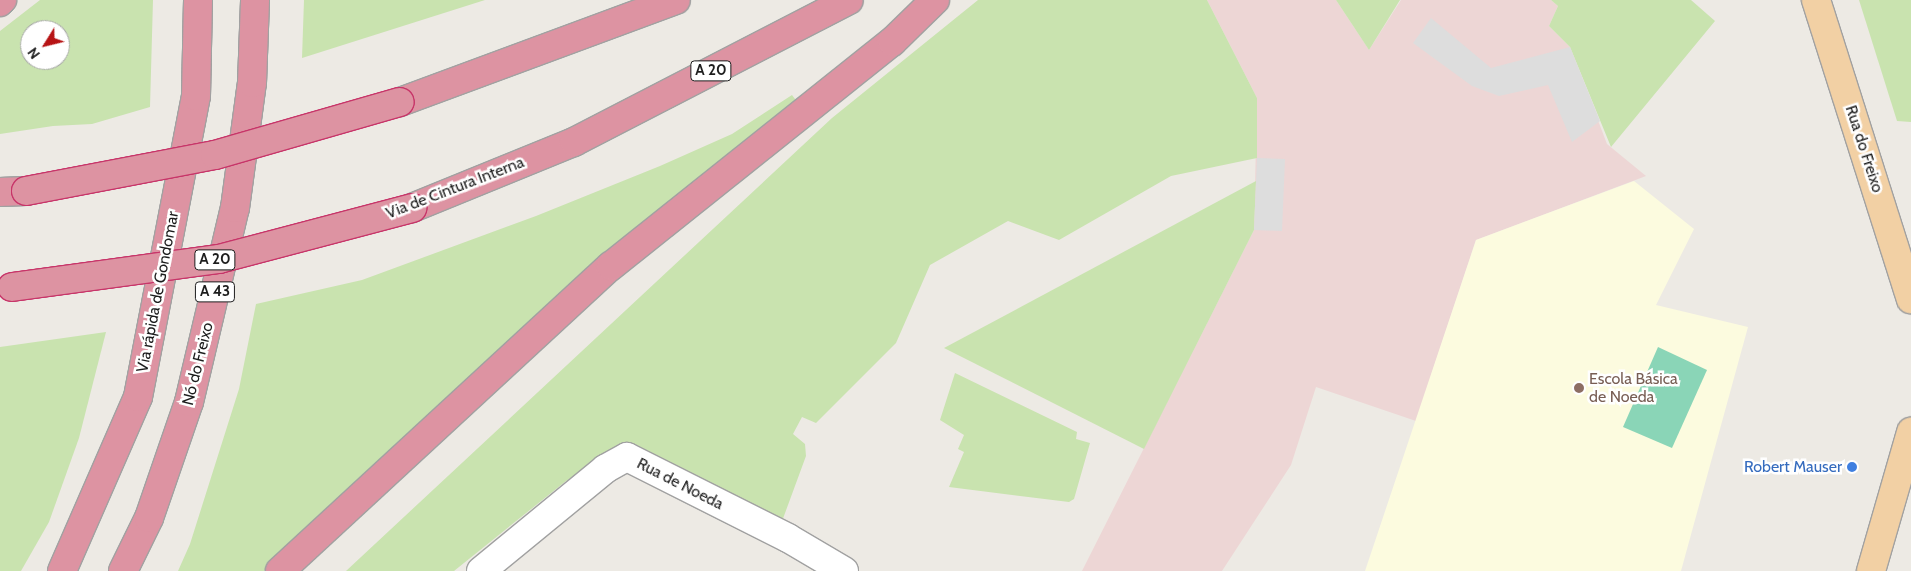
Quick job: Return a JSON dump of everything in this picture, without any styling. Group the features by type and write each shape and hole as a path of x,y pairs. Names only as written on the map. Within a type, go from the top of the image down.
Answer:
{"highway":[{"name":"Via rápida de Gondomar","path":"62,571 138,396 196,96 198,0"},
{"name":"Nó do Freixo","path":"123,571 149,518 189,402 235,208 252,83 255,0"},
{"path":"13,192 214,155 400,102 676,0"},
{"name":"Via de Cintura Interna","path":"6,287 219,259 412,208 574,142 848,0"},
{"path":"280,571 611,266 892,42 935,0"}],"main road":[{"name":"Rua do Freixo","path":"1816,0 1911,299"},
{"path":"1871,571 1911,432"}],"street":[{"name":"Rua de Noeda","path":"481,571 605,468 627,457 788,538 844,571"}],"shaded area":[{"path":"1207,0 1336,0 1369,50 1401,0 1551,0 1558,6 1549,26 1570,47 1607,144 1646,176 1476,240 1416,421 1316,387 1291,465 1222,571 1082,571 1254,230 1257,98"},
{"path":"1431,18 1491,68 1570,47 1600,121 1572,142 1548,85 1499,96 1472,86 1413,43"},
{"path":"1257,158 1285,159 1282,231 1254,230"},
{"name":"Escola Básica de Noeda","path":"1634,181 1694,229 1656,305 1748,327 1681,571 1365,571 1476,240"}],"green space":[{"path":"40,0 153,0 150,107 92,124 53,126 0,134 0,31"},
{"path":"304,0 485,0 302,58"},
{"path":"978,0 1207,0 1257,98 1257,158 1171,176 1059,240 1008,221 930,265 896,343 816,423 802,417 793,434 805,444 806,456 781,524 613,451 566,481 454,571 346,571 832,118"},
{"path":"1336,0 1400,0 1369,50"},
{"path":"1551,0 1691,0 1715,21 1611,147 1570,47 1549,26 1558,6"},
{"path":"1859,0 1911,0 1911,122 1897,121"},
{"path":"792,95 798,103 264,571 178,571 190,544 239,389 256,304 362,280 536,216 660,166 732,134"},
{"path":"1256,181 1254,230 1144,449 944,348"},
{"path":"106,332 79,438 49,522 21,571 0,571 0,347"},
{"path":"1658,347 1707,370 1672,448 1623,427"},
{"path":"955,373 1077,432 1076,439 1090,443 1074,499 1069,502 949,487 964,452 958,449 964,435 940,420"}],"place":[{"name":"Escola Básica de Noeda","path":"1579,388"},
{"name":"Robert Mauser","path":"1852,467"}]}
